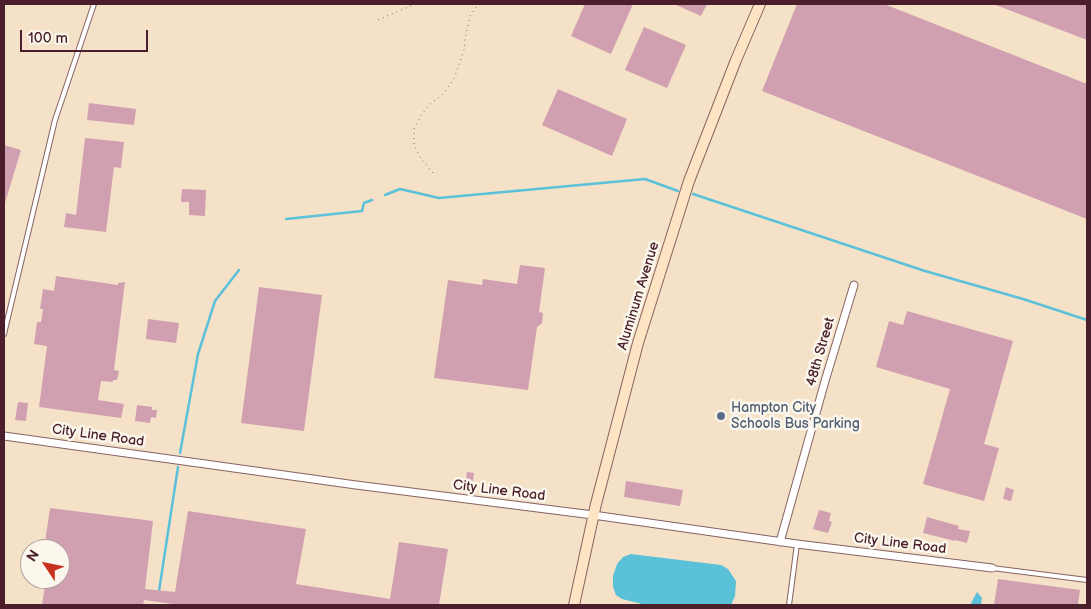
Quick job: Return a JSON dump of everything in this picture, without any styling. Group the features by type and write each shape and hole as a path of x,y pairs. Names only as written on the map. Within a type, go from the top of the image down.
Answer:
{"street":[{"name":"Aluminum Avenue","path":"574,605 593,515 638,342 689,181 760,4"},
{"name":"48th Street","path":"780,542 854,285"},
{"name":"City Line Road","path":"4,436 780,542 992,568"}],"lane":[{"path":"4,334 55,120 94,4"},
{"path":"789,605 797,544"},
{"path":"992,568 1087,580"}],"path":[{"path":"378,20 415,4"},
{"path":"433,173 420,157 414,144 414,129 429,105 442,96 454,79 464,50 464,39 470,16 478,4"}],"water":[{"path":"631,554 721,565 728,569 736,581 735,596 731,605 646,605 622,599 616,595 613,587 613,576 617,564 623,557"},
{"path":"977,592 982,598 981,605 970,605"}],"building":[{"path":"585,4 633,4 611,54 571,36"},
{"path":"674,4 707,4 701,16"},
{"path":"797,4 884,4 1087,84 1087,219 762,91"},
{"path":"993,4 1087,4 1087,40"},
{"path":"644,27 686,45 667,88 625,70"},
{"path":"558,89 627,119 612,156 542,125"},
{"path":"89,103 136,109 134,125 87,120"},
{"path":"85,138 124,142 121,168 114,167 106,232 64,227 66,213 76,215"},
{"path":"4,145 21,150 5,203 4,203"},
{"path":"182,189 206,190 205,216 189,215 189,202 181,202"},
{"path":"520,265 545,268 539,312 543,313 542,323 537,327 528,390 434,378 448,280 482,285 483,279 517,284"},
{"path":"56,276 118,285 118,283 125,282 114,370 119,371 117,380 113,380 113,382 101,381 98,400 124,404 121,418 39,407 47,346 34,344 37,322 41,322 43,309 40,309 43,289 54,291"},
{"path":"259,287 322,295 304,431 241,423"},
{"path":"907,311 1013,341 984,444 999,448 984,501 923,484 950,389 876,367 889,321 903,325"},
{"path":"148,319 179,323 176,343 146,339"},
{"path":"18,402 28,403 26,421 15,420"},
{"path":"137,405 152,407 152,410 157,410 156,418 151,417 150,423 135,421"},
{"path":"467,472 474,473 473,481 466,480"},
{"path":"626,481 683,490 680,506 624,497"},
{"path":"1006,487 1014,490 1011,501 1003,499"},
{"path":"50,508 153,521 145,589 175,592 188,511 306,529 296,584 390,599 399,542 448,549 439,605 173,605 144,600 143,605 42,605 44,589 70,589 70,539 45,539"},
{"path":"819,510 831,513 829,521 832,522 828,533 813,529"},
{"path":"927,517 959,526 958,529 970,531 967,543 923,533"},
{"path":"998,579 1080,590 1078,605 994,605"}],"waterway":[{"path":"385,195 400,189 439,198 645,179 678,191"},
{"path":"693,194 925,271 1023,299 1087,320"},
{"path":"286,219 362,211 364,203 372,200"},
{"path":"180,453 198,354 215,301 239,270"},
{"path":"159,591 178,467"}],"place":[{"name":"Hampton City Schools Bus Parking","path":"721,416"}]}
